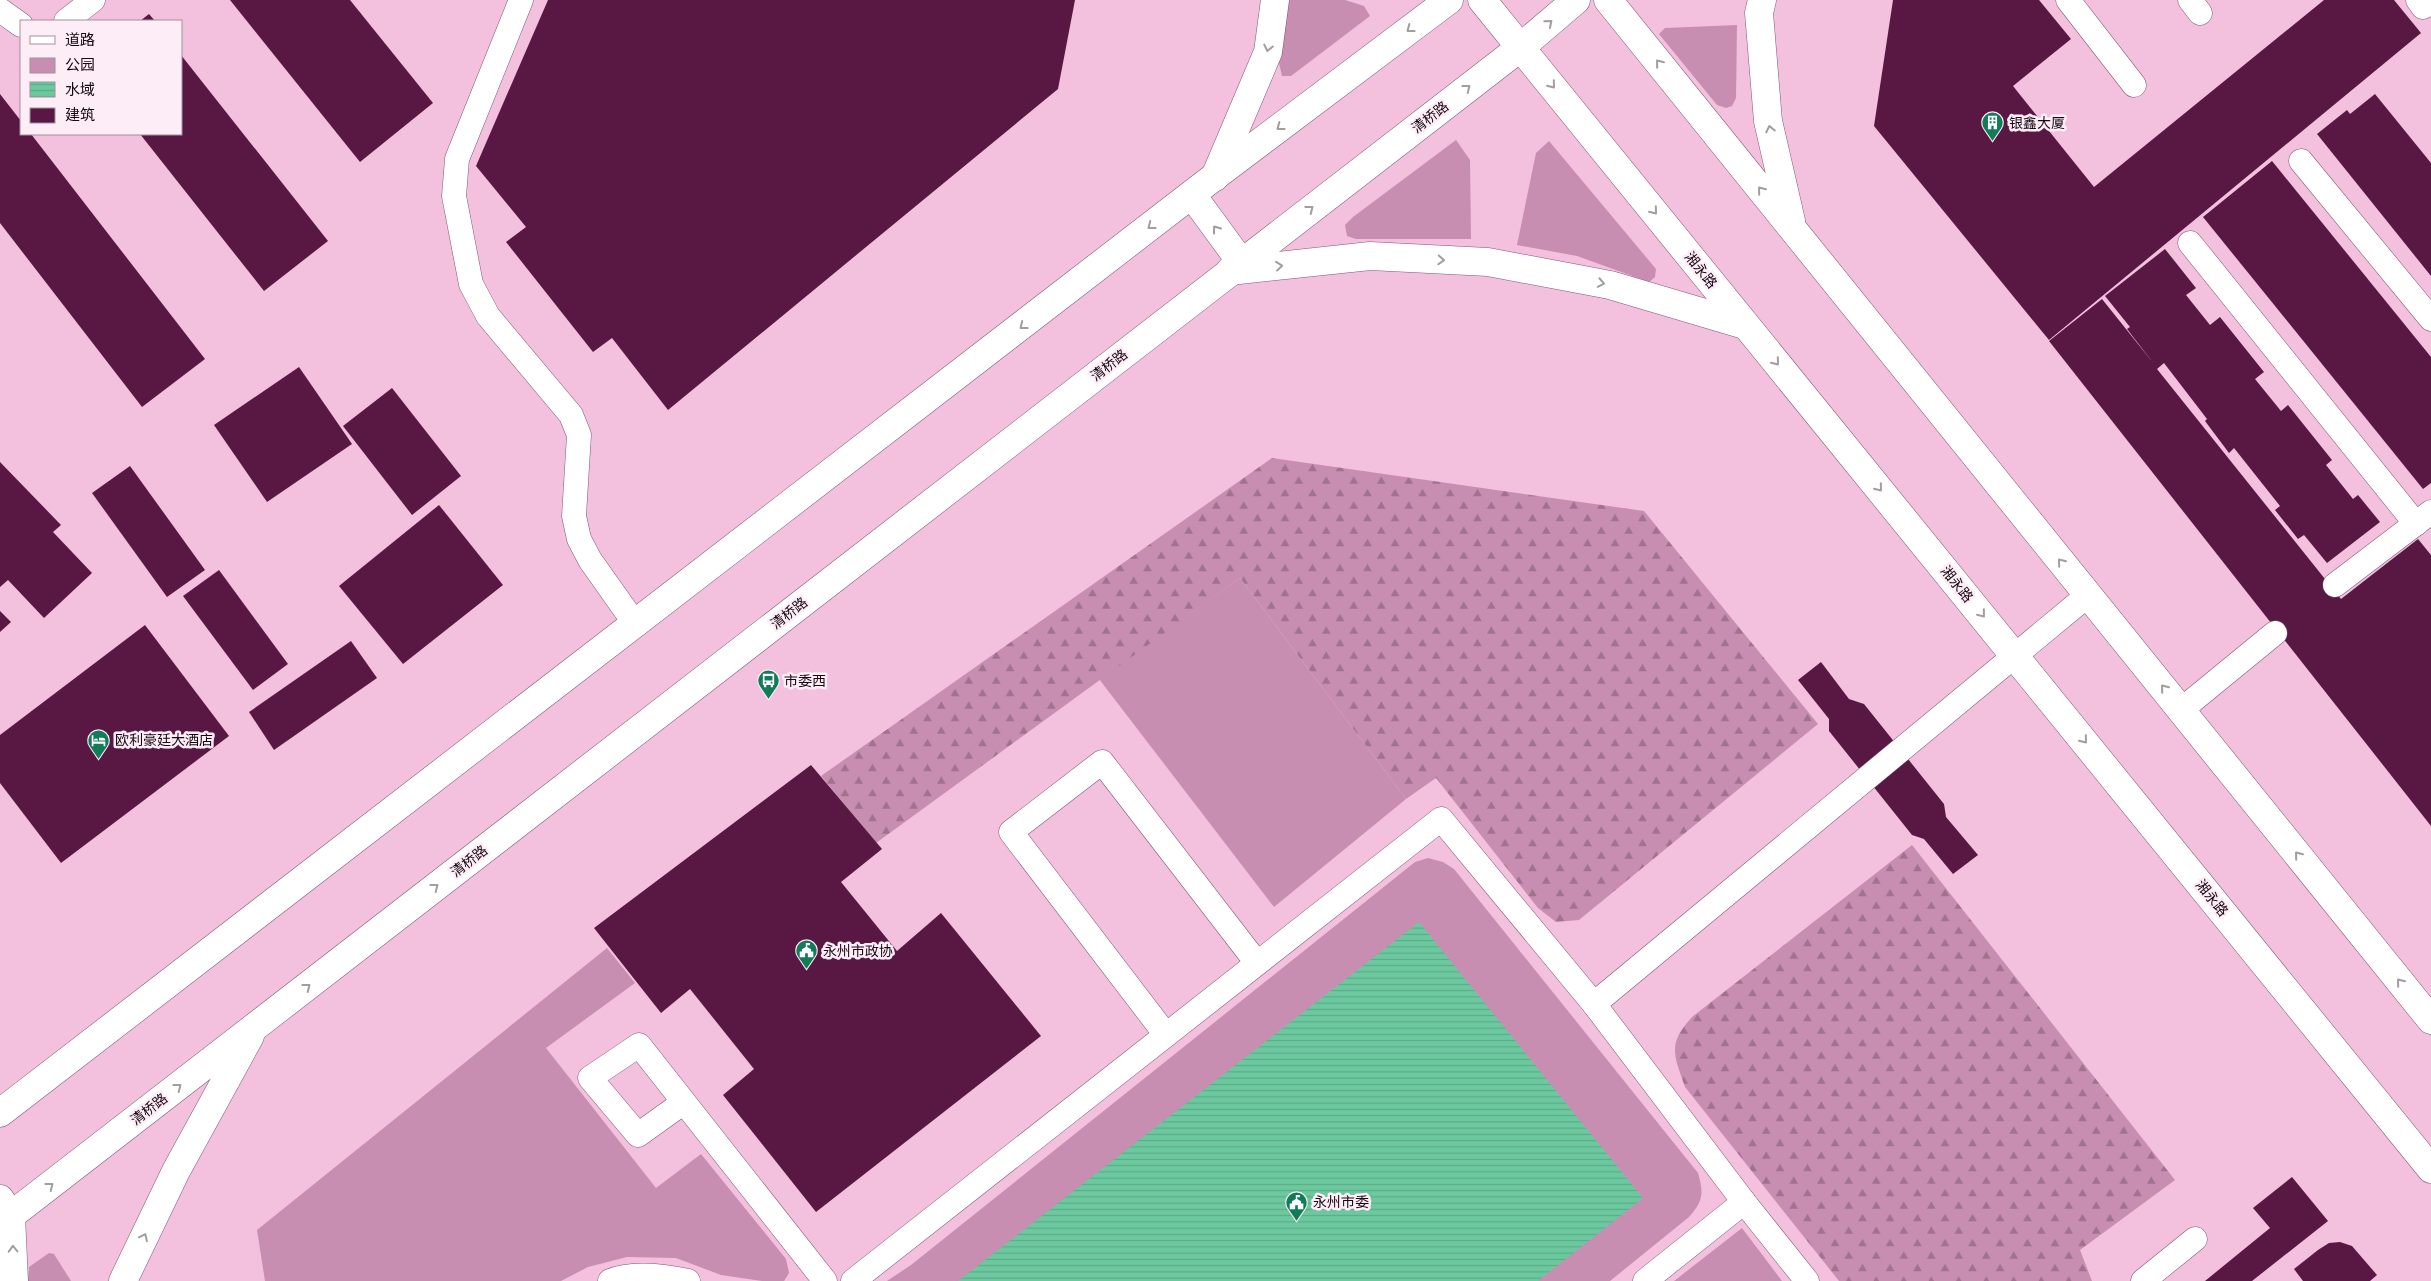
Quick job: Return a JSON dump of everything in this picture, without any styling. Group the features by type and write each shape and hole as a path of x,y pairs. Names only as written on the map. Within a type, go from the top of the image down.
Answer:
{"main road":[{"path":"1214,177 1268,52 1275,0"},
{"path":"0,1113 1214,177 1449,0"},
{"name":"湘永路","path":"1482,0 1745,325 2016,655 2431,1169"},
{"name":"清桥路","path":"4,1213 256,1026 1521,47 1576,0"},
{"path":"1608,0 2431,1020"},
{"path":"1762,0 1759,12 1768,121 1792,228"},
{"path":"1192,195 1236,267 1370,256 1488,262 1610,285 1745,325"},
{"path":"123,1281 176,1171 256,1026"},
{"path":"4,1213 14,1281"}],"lane":[{"path":"67,20 93,0"},
{"path":"521,0 457,159 454,196 471,284 488,316 572,416 580,435 574,516 580,539 590,560 636,624"},
{"path":"2068,0 2134,85"},
{"path":"2418,0 2423,7 2431,0"},
{"path":"0,10 20,24"},
{"path":"2301,161 2431,319"},
{"path":"2190,243 2423,518 2335,585"},
{"path":"1594,1004 2088,595"},
{"path":"2181,710 2275,633"},
{"path":"1166,1035 1011,832 1102,762 1257,963"},
{"path":"853,1281 1441,819 1594,1004 1744,1202 1807,1281"},
{"path":"684,1102 825,1281"},
{"path":"1644,1281 1744,1202"},
{"path":"2143,1281 2195,1239"},
{"path":"610,1281 618,1278 665,1276 688,1281"}],"green space":[{"path":"1287,0 1345,0 1364,6 1370,16 1291,76 1282,76 1278,59"},
{"path":"1737,25 1736,98 1732,106 1726,108 1717,105 1659,34 1665,28"},
{"path":"1456,140 1470,160 1471,239 1356,239 1347,236 1345,225 1353,217"},
{"path":"1549,141 1656,269 1655,277 1649,282 1577,256 1517,245 1536,153"},
{"path":"1272,458 1644,511 1818,724 1579,920 1556,922 1538,908 1436,778 1406,799 1240,578 876,843 821,776"},
{"path":"1240,578 1406,799 1274,907 1099,679"},
{"path":"1912,845 2175,1180 2080,1250 2092,1281 1839,1281 1685,1087 1675,1050 1679,1035 1692,1017"},
{"path":"1428,858 1443,862 1454,869 1698,1173 1701,1197 1694,1211 1610,1281 887,1281 911,1265 1415,862"},
{"path":"607,948 635,983 546,1048 656,1188 701,1154 786,1259 789,1273 784,1281 762,1281 721,1275 676,1258 627,1257 588,1267 561,1281 265,1281 257,1230"},
{"path":"1742,1228 1782,1281 1674,1281"},
{"path":"49,1253 54,1254 71,1281 28,1281 29,1267"}],"water":[{"path":"1419,922 1643,1198 1538,1281 958,1281"}],"building":[{"path":"230,0 350,0 433,103 360,162"},
{"path":"548,0 1075,0 1058,89 668,410 612,338 593,352 506,242 526,227 476,166"},
{"path":"1893,0 2039,0 2071,39 2013,86 2094,187 2324,0 2394,0 2421,33 2049,340 1874,126"},
{"path":"149,14 154,20 141,20"},
{"path":"182,56 328,241 264,291 141,135 182,135"},
{"path":"0,94 20,120 20,135 32,135 205,359 142,407 0,223"},
{"path":"2375,94 2431,163 2431,276 2317,134 2347,110 2350,114"},
{"path":"2272,161 2431,357 2431,483 2423,489 2203,217"},
{"path":"2165,249 2196,288 2186,295 2210,325 2220,317 2264,372 2255,379 2281,411 2288,405 2332,460 2326,465 2353,499 2358,495 2380,522 2327,563 2304,535 2298,539 2275,510 2280,506 2234,448 2229,453 2205,421 2207,419 2164,363 2157,369 2341,599 2418,539 2431,555 2431,826 2049,341 2102,299 2154,364 2127,329 2130,327 2105,296"},
{"path":"299,367 352,444 267,502 214,425"},
{"path":"392,388 461,476 412,515 343,426"},
{"path":"0,462 61,525 53,532 92,573 44,618 8,580 0,587"},
{"path":"130,466 205,570 167,597 92,493"},
{"path":"439,505 503,585 403,664 339,586"},
{"path":"219,570 288,664 253,690 183,596"},
{"path":"0,611 11,622 0,632"},
{"name":"欧利豪廷大酒店","path":"145,625 229,736 61,863 0,783 0,735"},
{"path":"351,641 377,678 274,750 249,712"},
{"path":"1821,662 1849,699 1864,704 1944,804 1946,817 1978,855 1953,874 1924,839 1912,835 1829,731 1829,719 1798,680"},
{"name":"永州市政协","path":"811,765 882,849 841,882 897,951 941,913 1041,1036 816,1212 723,1095 754,1069 690,989 661,1013 594,928"},
{"path":"2292,1177 2328,1221 2252,1281 2205,1281 2270,1228 2253,1208"},
{"path":"2340,1242 2352,1246 2377,1275 2370,1281 2303,1281 2294,1269 2329,1243"}],"place":[{"name":"银鑫大厦","path":"1993,142"},
{"name":"市委西","path":"768,700"},
{"name":"欧利豪廷大酒店","path":"99,759"},
{"name":"永州市政协","path":"807,970"},
{"name":"永州市委","path":"1297,1221"}]}
